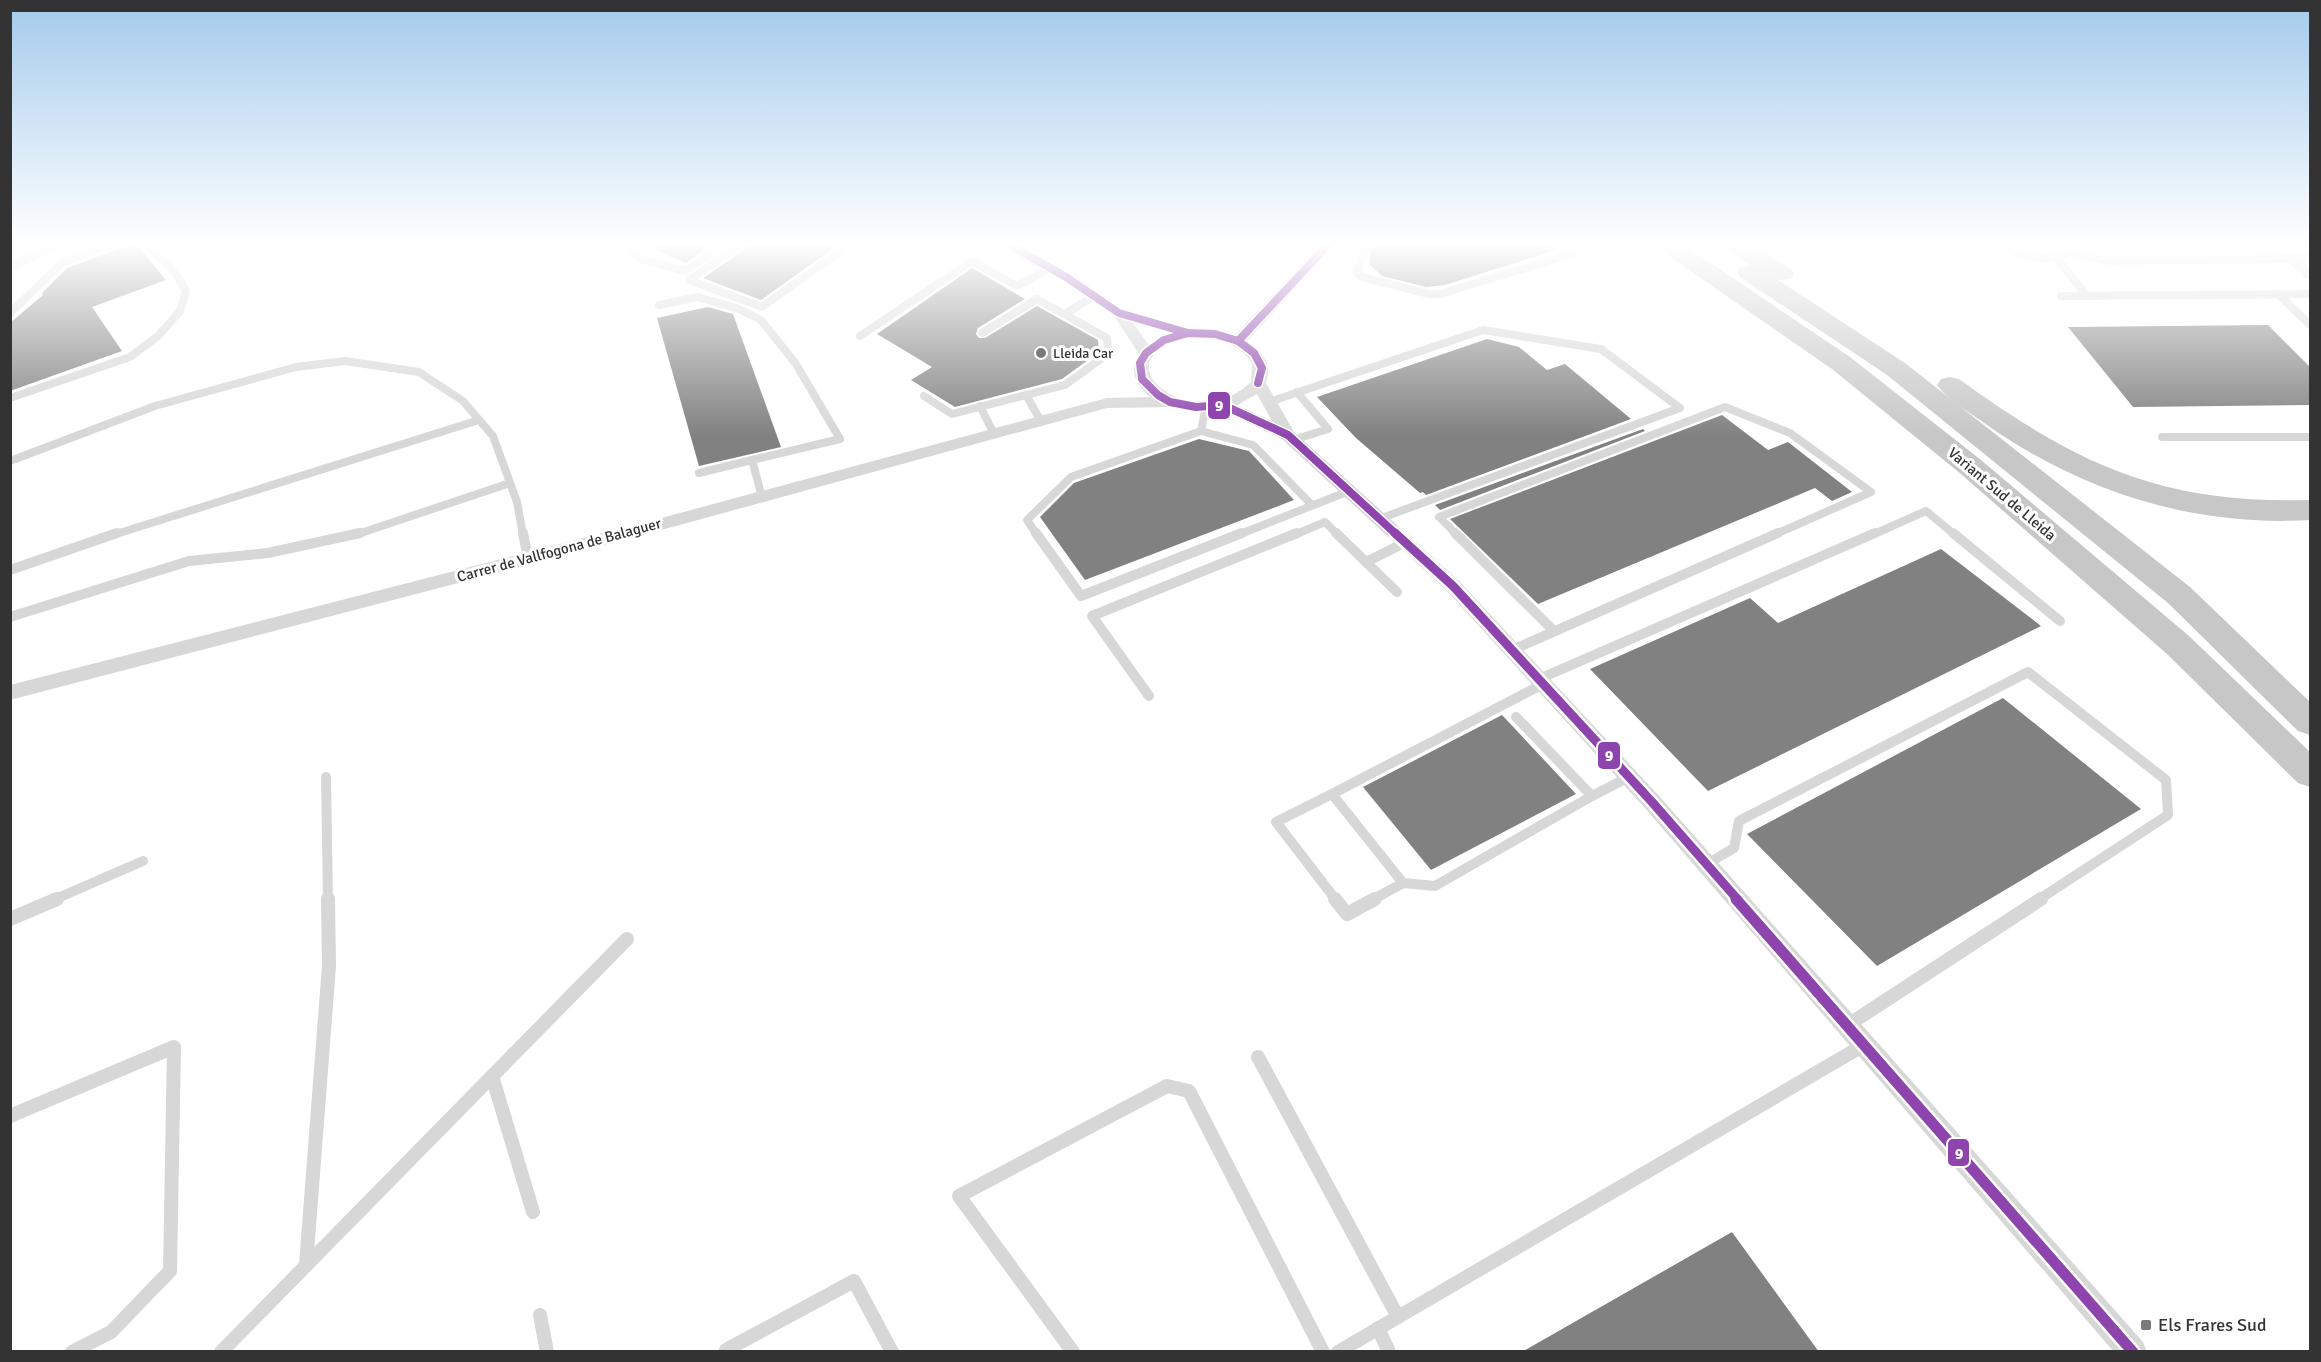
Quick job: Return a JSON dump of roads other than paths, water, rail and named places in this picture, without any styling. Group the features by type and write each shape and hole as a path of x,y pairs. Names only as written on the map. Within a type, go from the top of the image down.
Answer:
{"highway":[{"path":"1752,309 1841,363"},
{"name":"Variant Sud de Lleida","path":"1761,309 1841,363 1971,466 2178,645 2310,774"},
{"name":"Variant Sud de Lleida","path":"1804,309 1896,369 2180,595 2310,722"},
{"path":"1836,309 2023,436 2090,472 2149,494 2203,506 2254,511 2310,510"}],"street":[{"path":"1107,403 1170,402 1196,407 1215,406 1244,396 1258,383 1262,368 1254,353 1238,341 1215,334 1188,333 1119,313 1112,309"},
{"path":"1238,341 1268,309"},
{"path":"1119,313 1146,353"},
{"path":"1170,402 1153,392 1142,379 1140,363 1146,353 1164,340 1188,333"},
{"path":"1107,403 1142,379"},
{"path":"1258,383 1291,438 1453,586 1541,681 1707,864 2133,1352"},
{"name":"Carrer de Vallfogona de Balaguer","path":"10,693 762,497 1107,403"},
{"path":"1215,406 1291,438"}],"lane":[{"path":"10,398 130,357 158,336 181,309"},
{"path":"699,473 840,439 796,364 761,320 737,309"},
{"path":"860,336 901,309"},
{"path":"982,333 1022,309"},
{"path":"924,396 952,414 1065,385 1105,356 1108,349 1107,338 1055,309"},
{"path":"1065,314 1074,309"},
{"path":"2293,309 2310,325"},
{"path":"1269,402 1483,330 1601,349 1680,408 1380,519"},
{"path":"10,461 155,406 296,366 345,361 419,372 463,401 493,436 517,502 528,558"},
{"path":"1291,438 1328,429 1297,392"},
{"path":"1026,395 1041,421"},
{"path":"980,406 994,434"},
{"path":"1201,431 1215,406"},
{"path":"1512,650 1871,492 1790,433 1725,407 1439,517 1554,631"},
{"path":"10,570 164,517 479,420"},
{"path":"1312,505 1253,445 1201,431 1071,477 1027,520 1081,596 1349,491"},
{"path":"2162,437 2310,436"},
{"path":"752,460 762,497"},
{"path":"10,617 189,561 268,553 345,538 510,483"},
{"path":"1629,777 1435,886 1403,883 1347,914 1276,822 1541,681 1926,511 2060,621"},
{"path":"1149,696 1092,616 1325,522 1397,592"},
{"path":"1365,562 1406,542"},
{"path":"1707,864 1734,848 1739,821 2028,672 2166,780 2168,815 1848,1025"},
{"path":"1516,717 1592,796"},
{"path":"306,1265 329,966 326,777"},
{"path":"1332,794 1403,883"},
{"path":"10,919 143,861"},
{"path":"221,1352 627,939"},
{"path":"1338,1352 1865,1044"},
{"path":"10,1116 174,1047 170,1271 111,1332 72,1352"},
{"path":"1258,1057 1398,1317"},
{"path":"492,1076 533,1212"},
{"path":"1073,1352 959,1196 1167,1086 1189,1091 1323,1352"},
{"path":"727,1352 726,1350 854,1281 892,1352"},
{"path":"540,1315 547,1352"},
{"path":"1378,1328 1389,1352"}],"place":[{"name":"Lleida Car","path":"1041,353"},
{"name":"Els Frares Sud","path":"2146,1325"}]}
